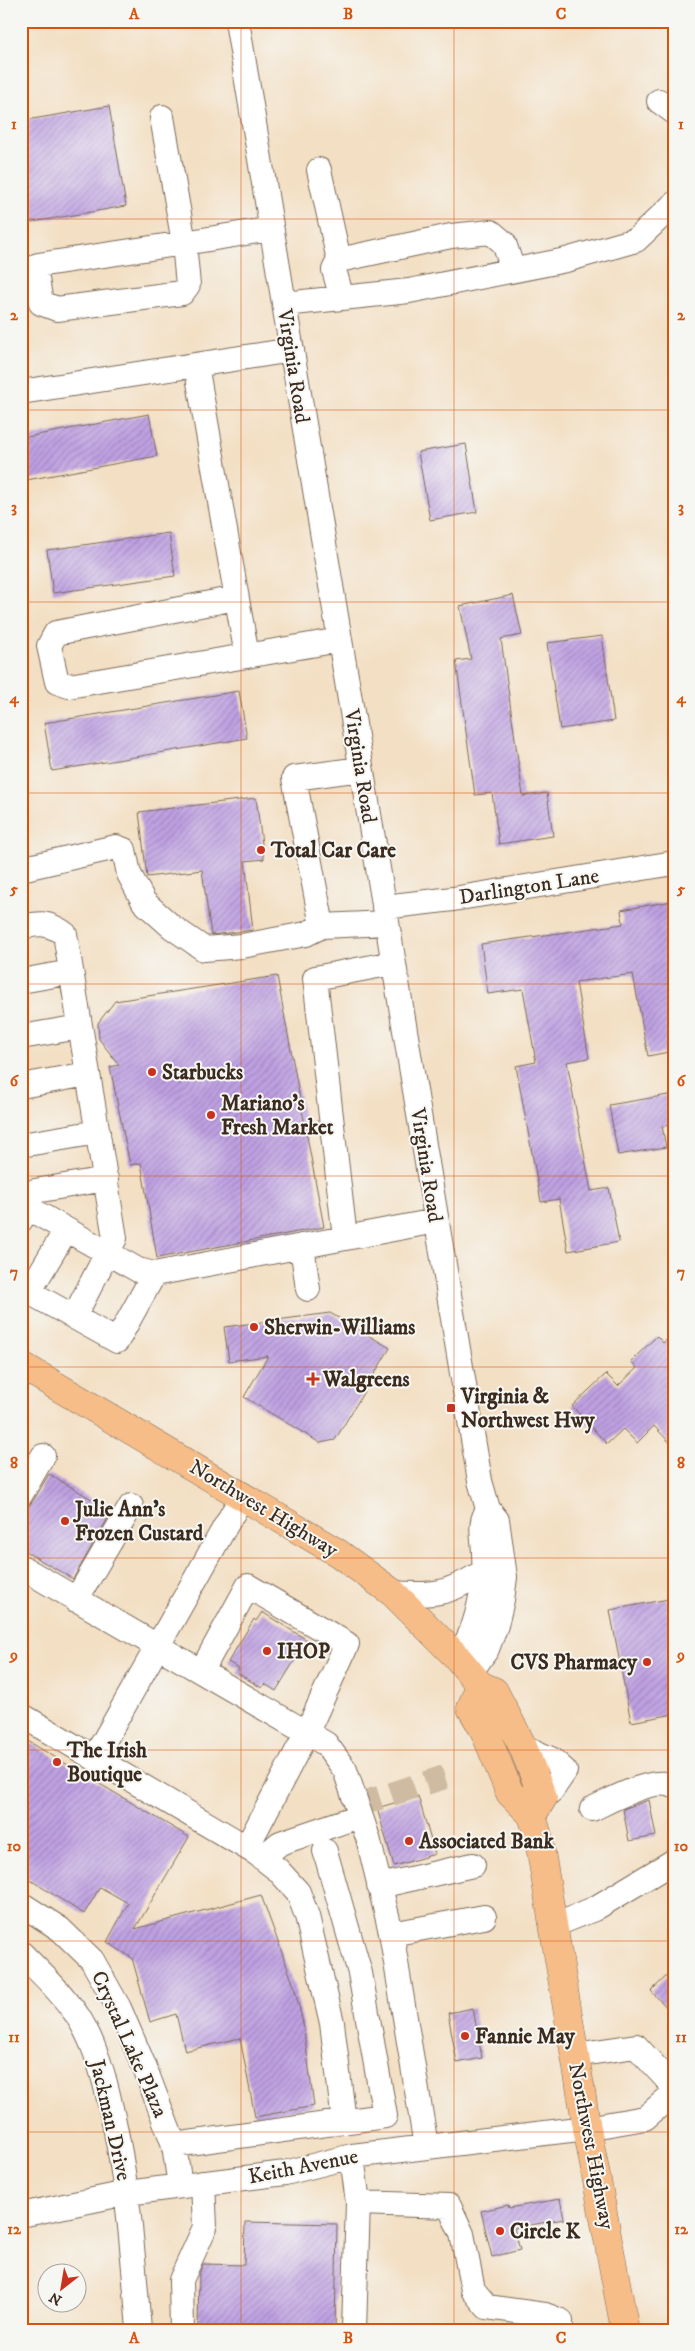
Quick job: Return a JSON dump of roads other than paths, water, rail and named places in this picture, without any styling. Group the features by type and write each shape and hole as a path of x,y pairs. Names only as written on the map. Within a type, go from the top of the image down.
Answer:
{"main road":[{"name":"Northwest Highway","path":"21,1365 338,1553 393,1593 469,1671 494,1691 523,1747 537,1807 545,1871 587,2128 625,2330"},
{"path":"469,1671 471,1708 484,1730 510,1793 537,1807"}],"street":[{"name":"Virginia Road","path":"237,21 480,1481 488,1509 497,1520 505,1577 503,1592 496,1626 486,1649 469,1671"},
{"path":"162,117 184,243 188,285 182,292 57,310 42,303 36,273 38,265 184,243 271,229"},
{"path":"319,170 339,260 334,270 342,298"},
{"path":"284,304 409,290 566,260 636,240 674,204"},
{"path":"339,260 451,236 491,232 504,242 513,270"},
{"path":"21,392 292,350"},
{"path":"196,365 247,656"},
{"path":"236,598 56,633 49,646 57,682 69,686 340,640"},
{"path":"322,926 294,778 361,769"},
{"name":"Darlington Lane","path":"24,868 116,847 124,850 129,874 144,902 172,927 204,949 242,946 306,934 322,926 386,915 453,899 674,863"},
{"path":"21,927 38,924 52,925 65,934 115,1238 74,1317"},
{"path":"345,1238 315,978 393,963"},
{"path":"21,981 71,972"},
{"path":"21,1037 80,1027"},
{"path":"21,1086 88,1074"},
{"path":"21,1145 98,1132"},
{"path":"26,1206 106,1180"},
{"path":"26,1206 138,1270 154,1274 436,1221"},
{"path":"66,1230 30,1292 116,1341 154,1274"},
{"path":"302,1246 308,1289"},
{"path":"21,1494 43,1456"},
{"path":"95,1757 159,1647 243,1495"},
{"path":"76,1600 131,1506"},
{"name":"Virginia Road","path":"469,1671 465,1647 471,1636 483,1572 482,1520 488,1509"},
{"path":"21,1567 307,1732 326,1744 345,1770 380,1886 391,1934 426,2146"},
{"path":"393,1593 425,1596 439,1593 458,1588 483,1572"},
{"path":"202,1670 248,1586 347,1644 254,1853"},
{"path":"21,1714 254,1853 278,1870 298,1892 305,1911 332,2023 344,2122"},
{"path":"592,1809 634,1789 668,1782 674,1786"},
{"path":"254,1853 360,1816"},
{"path":"174,2145 385,2116 360,1973 325,1851"},
{"path":"554,1925 594,1909 674,1861"},
{"path":"380,1886 473,1865"},
{"path":"305,1911 340,1898"},
{"name":"Crystal Lake Plaza","path":"21,1904 60,1929 92,1960 122,2016 191,2185 205,2227 181,2280 182,2330"},
{"path":"391,1934 484,1917"},
{"name":"Jackman Drive","path":"21,1953 53,1985 78,2016 98,2058 120,2148 128,2193 139,2330"},
{"path":"360,1973 396,1964"},
{"path":"575,2055 636,2046 674,2087"},
{"name":"Keith Avenue","path":"21,2215 128,2193 285,2173 352,2156 587,2128 645,2118 674,2092"},
{"path":"352,2156 358,2203 354,2330"},
{"path":"358,2203 449,2206 462,2234 473,2290 487,2307 546,2315 561,2321 561,2330"}],"tunnel":[{"path":"357,1805 445,1777"}],"place":[{"name":"Total Car Care","path":"261,850"},
{"name":"Starbucks","path":"152,1072"},
{"name":"Mariano's Fresh Market","path":"211,1115"},
{"name":"Sherwin-Williams","path":"254,1327"},
{"name":"Walgreens","path":"313,1379"},
{"name":"Virginia & Northwest Hwy","path":"451,1408"},
{"name":"Julie Ann's Frozen Custard","path":"65,1521"},
{"name":"IHOP","path":"267,1651"},
{"name":"CVS Pharmacy","path":"647,1662"},
{"name":"The Irish Boutique","path":"57,1762"},
{"name":"Associated Bank","path":"409,1841"},
{"name":"Fannie May","path":"465,2036"},
{"name":"Circle K","path":"500,2231"}]}
